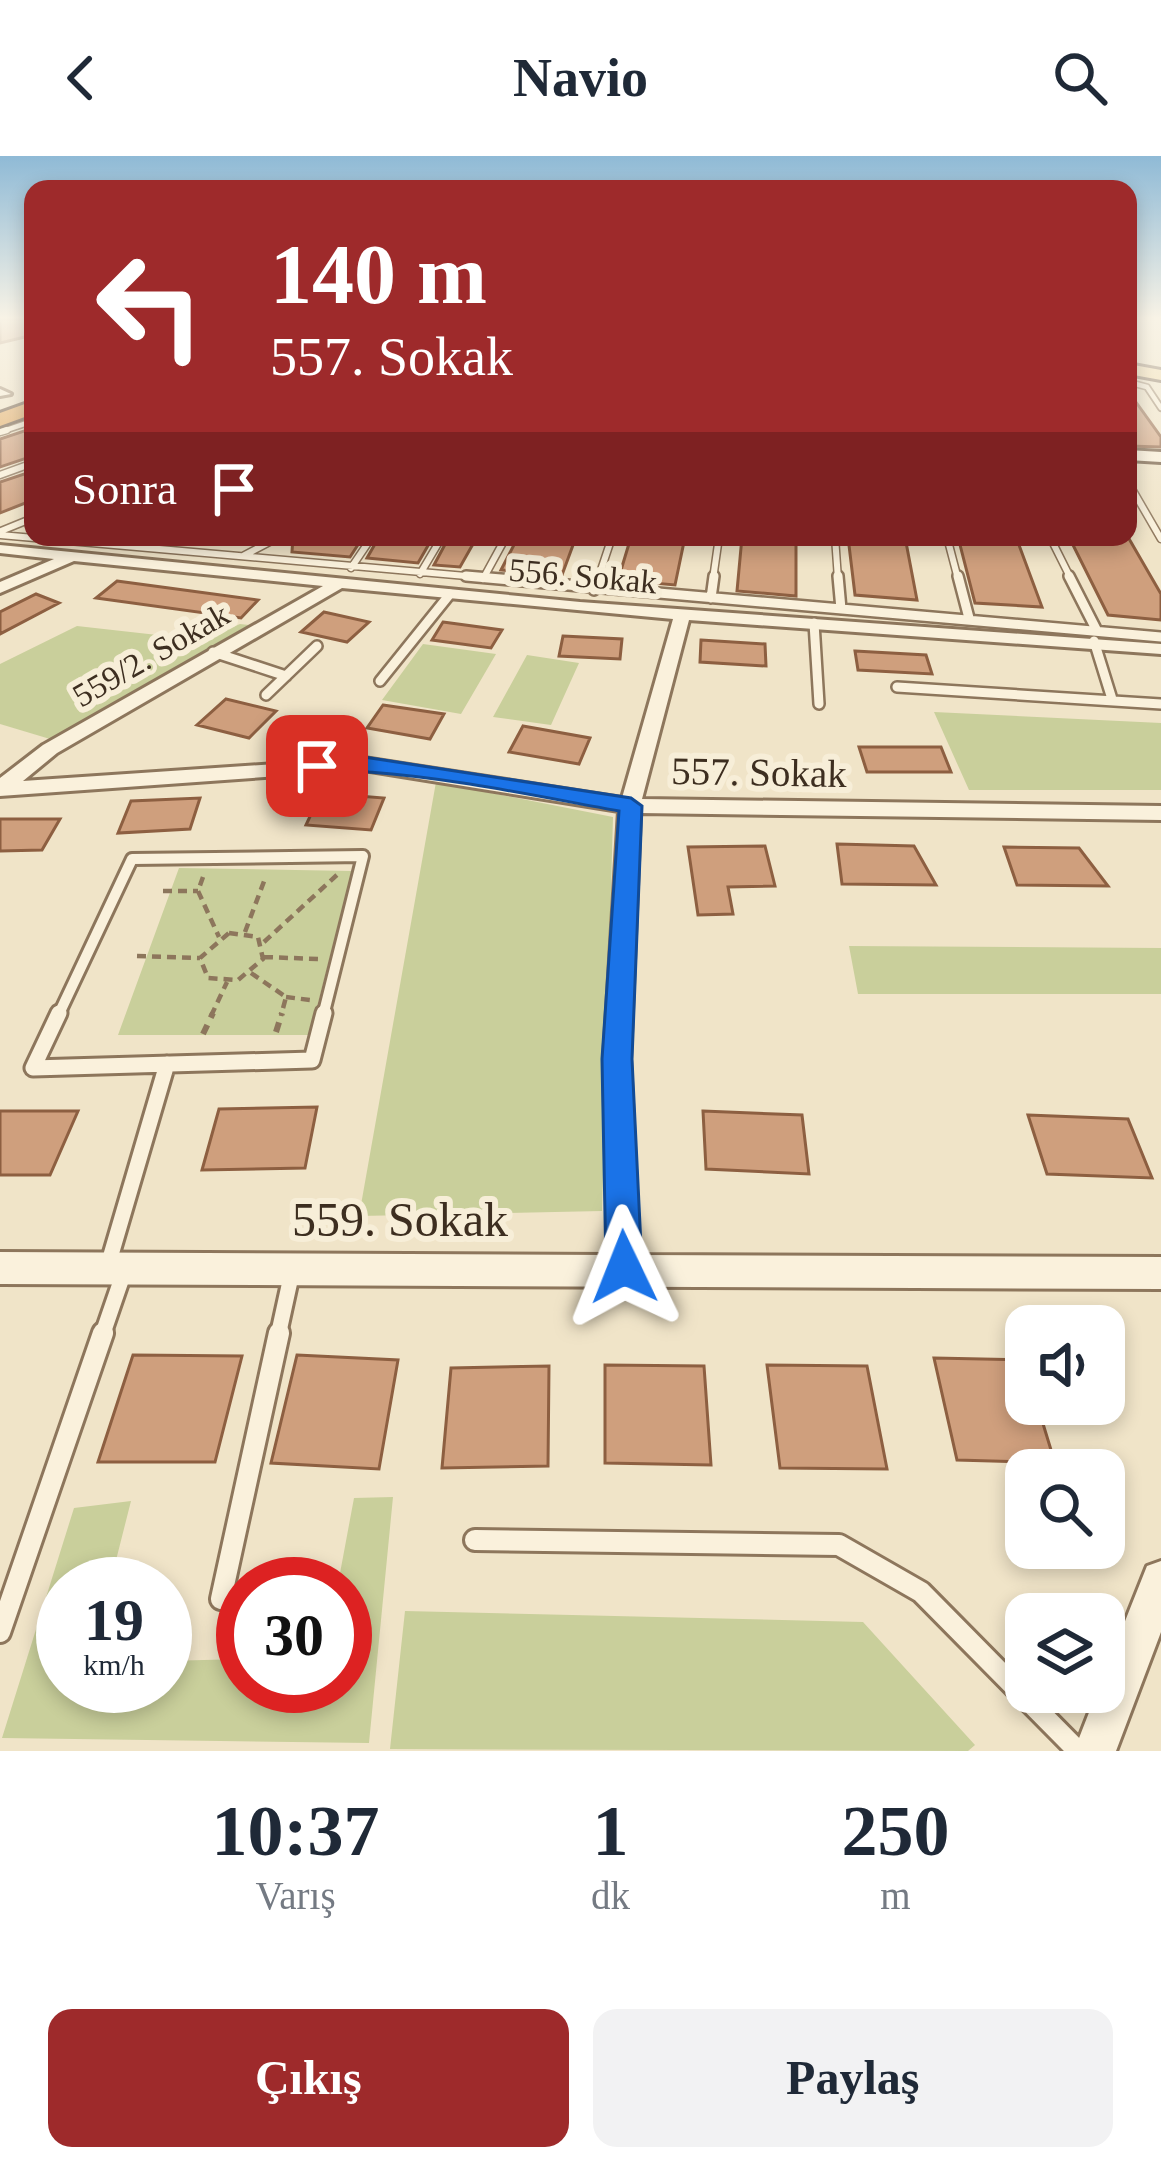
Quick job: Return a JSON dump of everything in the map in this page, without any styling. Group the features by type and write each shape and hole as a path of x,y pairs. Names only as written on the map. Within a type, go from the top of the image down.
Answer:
{"street":[{"name":"556. Sokak","path":"0,549 345,575 450,594 682,615 1095,635 1161,649"},
{"path":"0,587 72,556"},
{"name":"559/2. Sokak","path":"0,789 50,749 345,575"},
{"path":"624,1267 617,1059 631,806 682,615"},
{"name":"557. Sokak","path":"0,789 364,764 631,806 1161,813"},
{"name":"559. Sokak","path":"0,1268 624,1267 1161,1273"},
{"path":"1095,1751 1161,1580"}],"lane":[{"path":"1137,498 1161,539"},
{"path":"120,546 345,575 421,574 1161,638"},
{"path":"240,558 262,546"},
{"path":"345,575 366,546"},
{"path":"421,574 437,546"},
{"path":"483,579 501,546"},
{"path":"594,590 609,546"},
{"path":"711,598 718,546"},
{"path":"836,546 841,609"},
{"path":"949,546 969,618"},
{"path":"1054,546 1095,635 1112,699"},
{"path":"380,681 450,594"},
{"path":"814,623 819,704"},
{"path":"266,695 317,646"},
{"path":"213,652 286,676"},
{"path":"897,687 1161,704"},
{"path":"363,856 312,1060 167,1064 33,1069 132,859 363,856"},
{"path":"0,1632 115,1271 167,1064"},
{"path":"230,1557 293,1267"},
{"path":"476,1540 839,1545 921,1592 1078,1751"}],"path":[{"path":"245,932 270,867"},
{"path":"263,942 344,868"},
{"path":"163,891 198,891 219,937"},
{"path":"137,956 200,958 219,937 245,932 263,942"},
{"path":"200,958 208,978 227,982 251,973 264,957 263,942"},
{"path":"264,957 332,959"},
{"path":"251,973 286,997 322,1002"},
{"path":"203,1034 227,982"},
{"path":"276,1032 286,997"}],"green space":[{"path":"240,624 249,625 50,739 0,724 0,664 77,626 202,640"},
{"path":"423,644 496,654 461,714 382,700"},
{"path":"527,655 579,663 551,725 493,717"},
{"path":"934,712 1161,723 1161,790 969,790"},
{"path":"436,782 613,817 602,1211 359,1216"},
{"path":"179,868 352,871 310,1035 118,1035"},
{"path":"849,946 1161,948 1161,994 858,994"},
{"path":"393,1497 372,1712 372,1557 343,1557 354,1498"},
{"path":"131,1501 117,1557 59,1557 74,1508"},
{"path":"405,1611 863,1622 975,1745 968,1751 390,1749"},
{"path":"36,1629 36,1713 192,1713 192,1660 216,1660 216,1713 372,1713 369,1743 2,1738"}],"building":[{"path":"1137,404 1161,437 1161,447 1137,446"},
{"path":"24,431 24,459 0,467 0,439"},
{"path":"24,474 24,504 0,513 0,482"},
{"path":"292,546 357,546 350,557 292,552"},
{"path":"374,546 428,546 418,563 367,558"},
{"path":"444,546 472,546 460,567 434,565"},
{"path":"513,546 573,546 562,575 501,570"},
{"path":"628,546 683,546 675,585 618,580"},
{"path":"741,546 796,546 796,596 737,591"},
{"path":"849,546 907,546 917,600 855,595"},
{"path":"960,546 1019,546 1042,607 975,603"},
{"path":"1074,546 1133,546 1161,594 1161,620 1108,615"},
{"path":"117,581 258,600 241,618 96,598"},
{"path":"36,594 59,603 0,634 0,612"},
{"path":"324,612 369,622 347,642 301,632"},
{"path":"443,622 502,630 491,648 432,640"},
{"path":"563,636 622,639 620,659 559,656"},
{"path":"701,640 765,644 766,666 700,662"},
{"path":"855,651 926,655 932,674 858,670"},
{"path":"226,699 276,711 249,738 197,725"},
{"path":"383,705 444,714 430,739 367,728"},
{"path":"523,726 590,738 579,764 509,752"},
{"path":"859,747 941,747 951,772 867,772"},
{"path":"321,793 384,798 371,830 306,825"},
{"path":"200,798 190,829 118,833 131,801"},
{"path":"0,819 60,819 42,850 0,851"},
{"path":"837,844 914,846 936,885 842,884"},
{"path":"765,846 775,886 728,887 733,914 698,915 688,847"},
{"path":"1004,847 1079,848 1108,886 1017,885"},
{"path":"317,1107 305,1168 202,1170 219,1109"},
{"path":"0,1111 78,1111 50,1175 0,1175"},
{"path":"703,1111 802,1115 809,1174 706,1169"},
{"path":"1028,1115 1128,1119 1152,1178 1047,1174"},
{"path":"133,1355 242,1356 215,1462 98,1462"},
{"path":"297,1355 398,1360 379,1469 271,1463"},
{"path":"934,1358 1005,1360 1005,1425 1043,1425 1051,1449 1005,1449 1005,1461 957,1460"},
{"path":"605,1365 704,1366 711,1465 605,1463"},
{"path":"767,1365 867,1366 887,1469 780,1468"},
{"path":"549,1366 548,1466 442,1468 451,1368"}],"route":[{"path":"317,766 364,764 469,777 631,806 632,855 617,1059 624,1267"}]}
